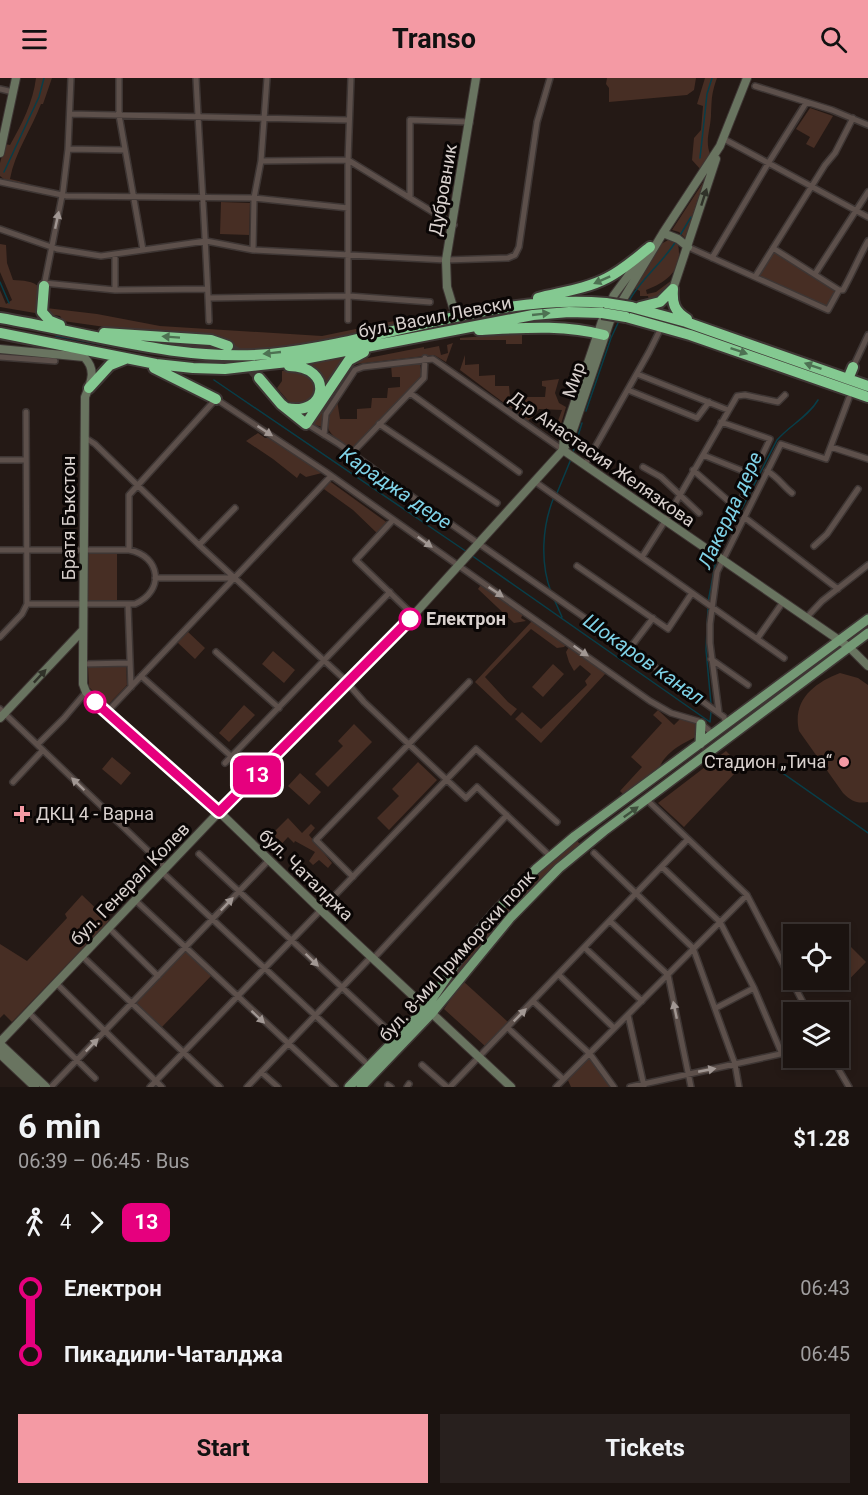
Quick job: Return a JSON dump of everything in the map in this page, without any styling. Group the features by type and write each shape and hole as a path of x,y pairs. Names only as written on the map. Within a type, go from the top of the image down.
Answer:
{"highway":[{"path":"486,312 594,284 613,275 650,247"},
{"path":"44,285 41,307 44,315 50,321 77,332 211,340 228,346"},
{"path":"631,310 660,302 673,289"},
{"path":"673,289 673,302 677,311 699,327"},
{"name":"бул. Васил Левски","path":"0,318 190,353 256,355 307,349 454,313 486,312 556,302 631,310 699,327 868,386"},
{"name":"бул. Васил Левски","path":"0,333 131,359 204,369 262,366 533,315 604,308"},
{"name":"бул. Васил Левски","path":"631,310 660,329 850,394 868,396"},
{"path":"442,332 553,328 601,334"},
{"path":"259,378 285,407 306,424 350,358 389,343"},
{"path":"71,347 84,357 104,354"},
{"path":"89,388 111,365 131,359 172,376 216,399"},
{"path":"262,366 303,366 317,377 320,388 313,404 302,410 285,407"},
{"path":"848,379 853,367"}],"main road":[{"name":"бул. 8-ми Приморски полк","path":"349,1087 429,1010 476,934 495,911 550,857 868,619"},
{"name":"бул. 8-ми Приморски полк","path":"361,1087 539,888 584,847 868,633"},
{"path":"700,744 701,724"},
{"path":"713,734 724,740 726,724"}],"street":[{"path":"0,153 16,78"},
{"path":"71,78 68,149 62,196 44,285 115,290 207,289"},
{"path":"119,78 119,115 143,250"},
{"path":"196,78 209,321"},
{"path":"253,250 254,198 261,161 267,78"},
{"path":"348,320 348,120 351,78"},
{"name":"Дубровник","path":"454,313 447,287 446,260 454,225 476,78"},
{"path":"0,229 57,249 98,255 115,255 206,241 253,250 446,260 508,258 517,252 526,208 537,122 550,78"},
{"name":"Мир","path":"673,289 685,244 747,78"},
{"path":"755,86 868,125"},
{"path":"0,89 13,92"},
{"path":"712,258 768,162 806,103"},
{"path":"70,114 348,120"},
{"path":"755,277 835,153 853,118"},
{"path":"410,198 410,120 470,122"},
{"path":"722,142 768,162 868,217"},
{"name":"Мир","path":"601,334 722,142"},
{"path":"68,149 125,150"},
{"path":"261,161 348,160 454,225"},
{"path":"0,182 62,196 254,198 348,208"},
{"path":"815,274 868,192"},
{"path":"663,233 673,236 712,258 828,310 839,290 843,290 852,275 854,266 868,241"},
{"name":"Мир","path":"566,452 564,434 614,296 663,233"},
{"path":"773,248 839,290"},
{"path":"115,255 115,290"},
{"path":"208,298 349,297 430,302"},
{"path":"585,465 660,329"},
{"path":"853,367 868,335"},
{"path":"0,349 84,357"},
{"path":"0,357 55,361"},
{"name":"Братя Бъкстон","path":"84,357 92,368 85,397 83,630 79,639 84,688"},
{"path":"324,435 326,414 355,370 425,358 424,378 352,453"},
{"name":"Д-р Анастасия Желязкова","path":"425,358 438,362 719,560 849,647 868,666"},
{"path":"637,374 728,410"},
{"path":"628,390 697,418 709,402"},
{"path":"410,393 519,472"},
{"path":"717,712 711,658 709,605 719,560 781,444 826,459 850,394"},
{"path":"642,557 739,395 778,402 785,395"},
{"path":"129,550 129,495 216,399 460,565 650,701 671,713 693,719 713,734"},
{"path":"0,637 22,614 27,604 26,412"},
{"path":"693,470 720,496 736,505 770,439 721,422"},
{"path":"306,424 352,453 476,546 630,648 724,717 726,724"},
{"path":"380,424 497,503"},
{"path":"84,437 95,444 324,661 447,781 466,798 477,787 550,857"},
{"path":"831,447 868,459"},
{"name":"бул. Генерал Колев","path":"0,1043 219,812 348,684 460,565 534,481 566,452"},
{"path":"703,455 753,475"},
{"path":"0,460 26,460"},
{"path":"643,466 661,477 699,513"},
{"path":"767,471 778,477 792,493"},
{"path":"107,712 331,476"},
{"path":"534,481 784,658"},
{"path":"814,546 826,534 858,489"},
{"path":"199,545 236,508"},
{"path":"744,517 838,589"},
{"path":"393,520 356,560 413,615"},
{"path":"0,550 129,550 142,554 154,568 155,578 148,597 128,605 27,604"},
{"path":"806,618 868,565"},
{"path":"577,566 668,629 692,593"},
{"path":"155,578 235,578"},
{"path":"225,763 390,592"},
{"path":"757,639 783,602"},
{"path":"128,605 131,687"},
{"path":"630,648 652,618"},
{"path":"79,639 2,714 38,744 212,920 365,1062"},
{"path":"216,652 279,708"},
{"path":"711,658 748,684"},
{"path":"83,664 130,663"},
{"path":"141,676 232,757"},
{"path":"353,877 316,840 469,682"},
{"path":"38,744 84,688"},
{"name":"бул. Чаталджа","path":"84,688 107,712 219,812 511,1087"},
{"path":"150,1087 447,781 476,748 557,822"},
{"path":"13,782 44,750"},
{"path":"647,800 747,895 803,1002"},
{"path":"247,1087 341,988 406,924 507,815"},
{"path":"422,1065 449,1087 534,1002 688,839"},
{"path":"594,853 693,948 735,1064 739,1087"},
{"path":"199,854 392,1034"},
{"path":"51,1087 269,860"},
{"path":"630,1087 783,1054 754,988 720,922 662,867"},
{"path":"556,1087 747,895"},
{"path":"135,900 335,1087"},
{"path":"610,922 668,975 691,1087"},
{"path":"109,928 158,976"},
{"path":"585,948 642,1001"},
{"path":"82,956 220,1087"},
{"path":"559,975 614,1028"},
{"path":"56,983 162,1087"},
{"path":"716,1008 754,988"},
{"path":"534,1002 590,1054 614,1087"},
{"path":"28,1012 95,1078"},
{"path":"628,1015 644,1085"},
{"path":"508,1028 563,1079"},
{"path":"0,1043 46,1087"},
{"path":"0,1054 34,1087"},
{"path":"838,1068 849,1087"},
{"path":"261,1072 278,1087"}],"shaded area":[{"path":"36,78 52,78 43,104 19,150 10,179 31,184 5,180 0,176 0,163 5,144 10,145 23,121"},
{"path":"607,78 696,78 694,90 687,95 609,102"},
{"path":"705,78 717,78 708,135 710,154 701,170 692,160 694,138 701,130 703,106 697,104"},
{"path":"810,108 833,116 814,148 806,144 810,137 796,129"},
{"path":"706,178 686,239 679,232 672,230"},
{"path":"221,202 250,203 249,235 220,234"},
{"path":"670,239 678,244 676,267 668,278 646,290 647,294 656,292 676,277 666,293 649,300 648,296 640,296 640,291 634,288 661,244"},
{"path":"0,244 6,245 7,263 13,280 31,282 40,288 38,311 35,313 0,307 0,290 6,304 12,300 0,272"},
{"path":"773,248 839,290 828,310 755,277"},
{"path":"46,308 97,314 160,326 322,336 428,314 428,316 353,335 301,345 224,349 156,342 147,340 147,333 63,321 60,316 48,314"},
{"path":"522,333 522,344 506,344 506,340 460,340 460,338"},
{"path":"453,343 446,362 434,355 356,364 347,372 323,413 322,427 312,424 353,361 424,347 424,349 439,346 441,355 448,353 447,345"},
{"path":"345,355 346,357 320,396 316,369 308,362"},
{"path":"465,355 465,365 479,364 479,376 495,375 495,386 509,386 510,397 545,397 546,387 542,386 542,381 559,379 555,393 559,403 566,407 559,431 555,429 562,410 539,409 533,417 536,420 531,418 528,421 460,370"},
{"path":"420,364 422,376 354,448 350,448 331,433 329,418 337,400 340,419 357,419 357,409 371,408 372,398 387,398 388,388 400,387 400,377 392,377 391,365"},
{"path":"293,369 309,372 316,387 312,399 296,406 290,403 277,388 282,381 282,371"},
{"path":"258,433 265,438 276,438 326,472 306,477 300,473 297,478 246,441"},
{"path":"328,480 389,524 379,535 353,510 321,487"},
{"path":"88,554 117,554 117,601 88,601"},
{"path":"482,583 523,614 521,618 526,621 514,623 478,589"},
{"path":"532,621 566,645 557,648 531,629 485,677 517,709 511,716 475,682"},
{"path":"187,631 205,648 195,659 177,642"},
{"path":"569,647 606,673 541,743 515,719 522,712 541,729 587,685 585,681 591,674 580,665 574,671 566,652"},
{"path":"273,651 295,670 284,683 262,664"},
{"path":"553,664 564,674 543,697 532,687"},
{"path":"88,667 126,667 127,685 107,706 89,687"},
{"name":"Стадион „Тича“","path":"840,673 858,678 868,685 868,802 854,801 843,793 799,731 799,710 807,694 822,682"},
{"path":"244,705 255,715 229,742 219,733"},
{"path":"658,710 674,725 680,719 686,718 708,730 675,749 660,766 623,794 620,791 642,767 631,757 662,723 653,715"},
{"path":"354,724 372,742 328,787 315,774 343,746 338,741"},
{"path":"726,751 738,763 735,773 684,827 658,803"},
{"path":"112,757 131,773 121,785 102,769"},
{"path":"418,762 437,780 389,830 377,818 399,796 392,789"},
{"path":"300,773 321,792 309,805 288,786"},
{"path":"288,818 302,833 311,824 315,828 309,835 332,863 328,868 319,860 313,865 309,861 315,852 295,841 294,843 288,837 276,850 269,844 267,839"},
{"path":"576,840 581,845 513,911 467,963 441,998 466,956 494,920"},
{"path":"82,895 109,921 12,1022 4,1014 0,1018 0,944 27,961 67,918 65,914"},
{"path":"849,945 866,962 849,980"},
{"path":"185,951 211,976 161,1028 135,1003"},
{"path":"463,981 508,1022 485,1046 444,1009"},
{"path":"590,1054 614,1087 571,1087 566,1076"}],"waterway":[{"name":"Караджа дере","path":"4,172 39,97 44,78"},
{"path":"700,158 707,94 712,78"},
{"path":"679,237 691,217"},
{"path":"628,303 676,241"},
{"name":"Караджа дере","path":"0,282 9,303"},
{"path":"586,411 619,321"},
{"name":"Караджа дере","path":"56,336 149,353"},
{"name":"Караджа дере","path":"214,380 467,552"},
{"name":"Лакерда дере","path":"719,553 777,440 818,400"},
{"path":"573,452 582,423"},
{"path":"557,493 571,459"},
{"path":"551,592 545,569 544,545 547,520 554,497"},
{"name":"Шокаров канал","path":"471,555 710,722 711,712"},
{"name":"Лакерда дере","path":"708,602 716,560"},
{"path":"554,599 562,617"},
{"name":"Лакерда дере","path":"708,607 706,650 711,704"},
{"name":"Шокаров канал","path":"764,760 868,833"}],"tunnel":[{"path":"228,346 239,354 259,378"}],"bus line":[{"name":"13","path":"95,702 219,812 410,619"}],"place":[{"name":"Електрон","path":"410,619"},
{"name":"Стадион „Тича“","path":"844,762"},
{"name":"ДКЦ 4 - Варна","path":"22,814"}]}
